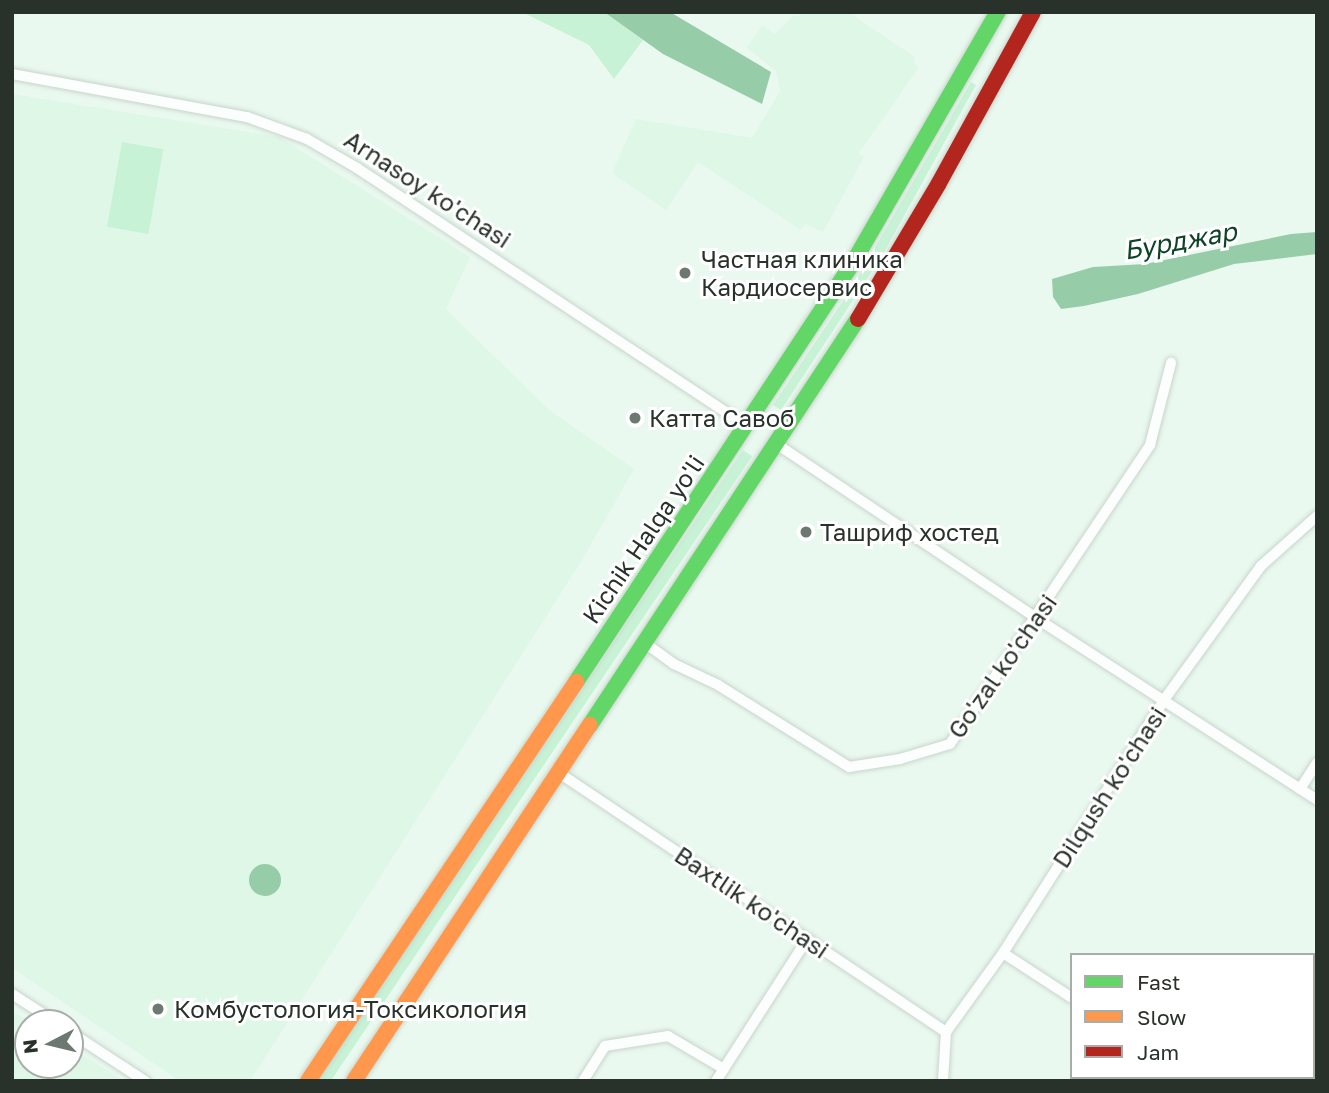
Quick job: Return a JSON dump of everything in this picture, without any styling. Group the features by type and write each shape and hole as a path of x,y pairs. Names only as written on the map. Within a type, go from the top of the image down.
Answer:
{"highway":[{"name":"Kichik Halqa yo'li","path":"308,1081 854,261 998,12"},
{"path":"354,1081 778,445 909,235 1033,12"},
{"name":"Arnasoy ko'chasi","path":"746,425 778,445"}],"street":[{"name":"Arnasoy ko'chasi","path":"12,74 247,117 307,139 357,168 746,425"},
{"name":"Go'zal ko'chasi","path":"645,643 674,664 718,685 849,767 900,759 950,744 1150,445 1171,363"},
{"path":"778,445 1036,618 1317,800"},
{"name":"Dilqush ko'chasi","path":"946,1032 1003,953 1164,700 1261,566 1317,516"},
{"path":"1300,789 1317,763"},
{"name":"Baxtlik ko'chasi","path":"559,773 946,1032"},
{"path":"716,1081 807,939"},
{"path":"1003,953 1070,997"},
{"path":"12,994 35,1009"},
{"path":"943,1081 946,1032"},
{"path":"583,1081 605,1046 668,1036 724,1069"},
{"path":"84,1041 145,1081"},
{"path":"1221,1079 1271,1081"}],"shaded area":[{"path":"522,12 604,12 643,40 614,79 589,45"},
{"path":"604,12 670,12 771,72 762,104 663,54"},
{"path":"804,12 848,12 915,57 914,64 919,67 859,153 864,157 823,232 805,224 801,230 698,162 666,210 612,173 636,119 752,138 780,91 776,71 747,48 762,25 775,34 794,15 797,17"},
{"path":"971,82 976,85 882,256 781,410 773,405 851,289"},
{"path":"12,94 279,137 470,257 446,309 549,410 634,469 582,560 250,1081 180,1081 84,1016 84,1009 73,1009 12,968"},
{"path":"122,142 163,149 148,234 107,227"},
{"name":"Бурджар","path":"1317,232 1317,254 1234,264 1138,294 1084,306 1061,309 1053,297 1052,279 1093,267 1145,264 1291,234"},
{"path":"743,450 752,456 331,1081 319,1079"},
{"path":"265,864 276,869 281,880 276,891 265,896 254,891 249,880 254,869"},
{"path":"12,1011 14,1079 84,1079 84,1056 124,1081 12,1081"}],"traffic: fast":[{"path":"576,682 854,261 998,12"},
{"path":"590,725 858,319"}],"traffic: slow":[{"path":"308,1081 576,682"},
{"path":"354,1081 590,725"}],"traffic: jam":[{"path":"858,319 939,183 1033,12"}],"place":[{"name":"Частная клиника Кардиосервис","path":"685,273"},
{"name":"Катта Савоб","path":"635,418"},
{"name":"Ташриф хостед","path":"806,532"},
{"name":"Комбустология-Токсикология","path":"158,1009"}]}
